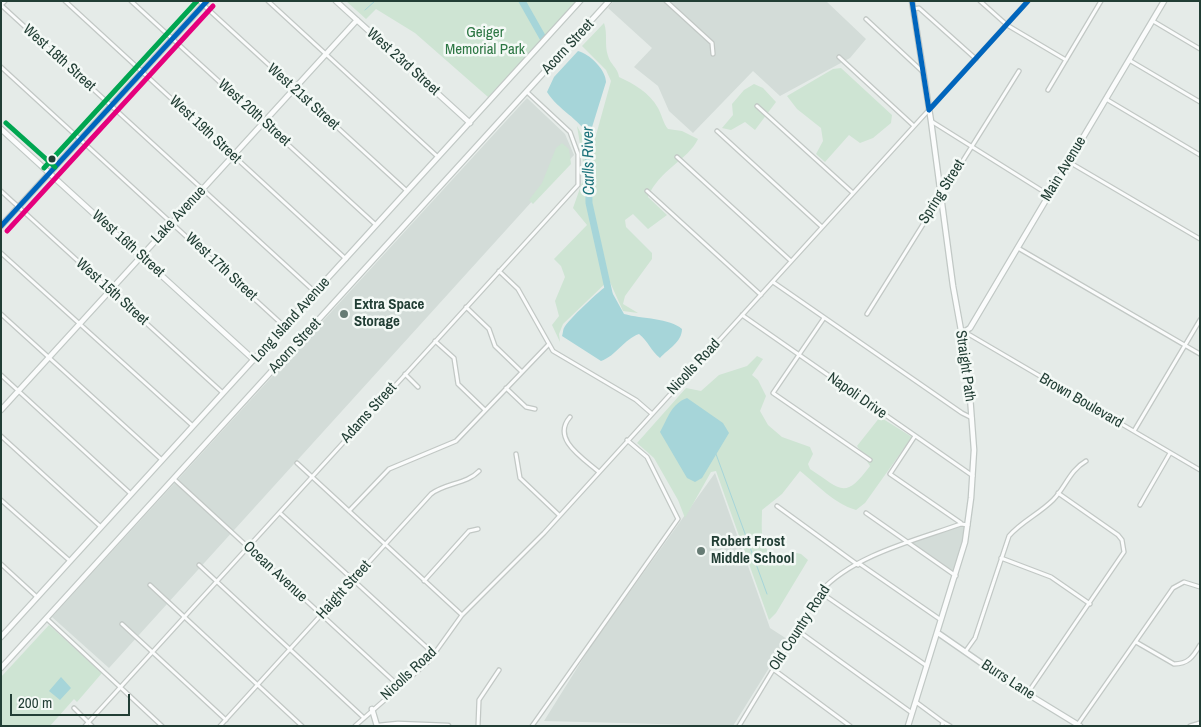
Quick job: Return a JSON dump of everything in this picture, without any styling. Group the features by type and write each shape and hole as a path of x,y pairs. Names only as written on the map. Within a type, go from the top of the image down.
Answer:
{"street":[{"path":"1,5 5,1"},
{"name":"West 19th Street","path":"65,1 346,259"},
{"name":"West 20th Street","path":"132,1 377,226"},
{"path":"268,1 438,158"},
{"name":"West 23rd Street","path":"336,1 470,123"},
{"name":"Long Island Avenue","path":"1,637 580,1"},
{"name":"Acorn Street","path":"1,668 609,1"},
{"path":"666,1 712,43 713,54"},
{"name":"Straight Path","path":"908,726 956,577 968,525 973,476 972,418 931,120 912,1"},
{"path":"980,1 1007,25 1066,60"},
{"name":"Nicolls Road","path":"355,726 434,654 462,615 599,472 1028,1"},
{"path":"1048,90 1101,1"},
{"name":"Main Avenue","path":"961,334 970,328 1164,1"},
{"path":"1,226 173,39 203,3"},
{"name":"West 21st Street","path":"203,3 407,192"},
{"name":"West 18th Street","path":"1,5 315,293"},
{"path":"913,9 920,8 976,59"},
{"path":"866,19 923,72"},
{"name":"Lake Avenue","path":"1,410 357,20"},
{"path":"1153,21 1200,49"},
{"path":"839,57 914,126"},
{"path":"1129,60 1200,102"},
{"name":"West 17th Street","path":"1,67 285,326"},
{"name":"Spring Street","path":"867,314 940,193 1018,71"},
{"name":"Adams Street","path":"85,726 578,184 578,154 570,132 526,92"},
{"path":"1106,99 1200,155"},
{"path":"757,106 853,193"},
{"path":"931,120 1049,196"},
{"name":"West 16th Street","path":"1,128 254,360"},
{"path":"717,131 822,227"},
{"path":"677,157 791,261"},
{"path":"1069,162 1200,239"},
{"name":"West 15th Street","path":"1,191 224,393"},
{"path":"647,191 761,295"},
{"path":"1018,248 1200,354"},
{"path":"1,253 193,426"},
{"path":"499,271 518,289 553,352 636,400 651,413"},
{"path":"773,282 962,413 972,418"},
{"path":"466,307 489,329 495,346 522,372"},
{"path":"1,314 163,460"},
{"name":"Napoli Drive","path":"742,315 798,356 973,476"},
{"path":"824,318 773,393 870,460"},
{"path":"1134,432 1200,320"},
{"name":"Brown Boulevard","path":"961,334 970,336 1200,470"},
{"path":"435,341 454,358 458,384 485,410"},
{"path":"349,511 389,469 456,441 549,344"},
{"path":"405,374 418,387"},
{"path":"1,376 132,494"},
{"path":"506,388 526,407 535,410"},
{"path":"570,418 562,431 565,438 573,449 599,472"},
{"path":"1,436 102,527"},
{"path":"915,436 890,474 961,524"},
{"path":"532,726 678,519 646,458 627,440"},
{"path":"1140,506 1170,453"},
{"path":"516,454 520,478 559,515"},
{"path":"965,652 975,638 1005,544 1014,530 1048,504 1073,471 1086,461"},
{"path":"297,463 462,615"},
{"name":"Haight Street","path":"220,726 437,489 470,478 479,471"},
{"name":"Ocean Avenue","path":"174,479 399,686"},
{"path":"1027,694 1122,558 1124,546 1118,535 1058,493"},
{"path":"1,500 70,562"},
{"path":"777,506 942,621"},
{"path":"280,513 434,654"},
{"path":"866,513 956,577"},
{"name":"Old Country Road","path":"739,726 820,592 831,580 859,564 908,542 961,524 968,525"},
{"path":"424,580 470,531 478,529"},
{"path":"1001,558 1051,576 1090,604"},
{"path":"1,564 38,597"},
{"path":"199,565 215,582 363,717"},
{"path":"1079,725 1173,588 1179,583 1190,582 1200,587"},
{"path":"150,585 302,726"},
{"path":"820,592 927,666"},
{"path":"47,619 162,726"},
{"path":"122,624 226,720"},
{"path":"1,628 6,632"},
{"path":"797,630 912,713"},
{"name":"Burrs Lane","path":"938,633 1027,694 1079,725"},
{"path":"1136,642 1174,664 1190,660 1200,645"},
{"path":"773,669 850,726"},
{"path":"478,726 480,700 499,670"},
{"path":"915,702 943,724 950,726"},
{"path":"74,708 92,726"},
{"path":"372,709 378,726 398,724 448,726"},
{"path":"1190,726 1200,723"}],"shaded area":[{"path":"614,1 826,1 866,39 850,58 780,96 753,71 693,133 669,111 658,86 634,67 652,48 608,8"},
{"path":"527,98 565,134 574,155 109,668 52,617"},
{"name":"Robert Frost Middle School","path":"715,473 770,628 787,639 733,726 544,721 589,649"},
{"path":"962,525 967,526 955,575 910,543"}],"green space":[{"name":"Geiger Memorial Park","path":"346,1 577,1 488,97 415,33 376,9 366,19"},
{"path":"604,23 608,56 619,77 636,86 650,97 658,108 668,129 682,131 698,139 688,153 659,180 648,197 667,215 648,229 633,214 625,220 626,227 652,253 652,259 625,296 623,304 638,313 623,311 609,280 563,324 559,334 560,342 552,325 559,316 555,301 565,277 561,266 554,259 587,225 573,208 585,174 577,126 584,139 585,149 593,146 611,81 606,70 582,46"},
{"path":"841,68 892,115 891,123 873,138 860,143 849,135 825,162 816,154 823,141 821,128 797,109 787,96 833,69"},
{"path":"754,84 763,88 776,102 755,130 745,122 731,130 722,128 733,115 732,104 744,90"},
{"path":"562,143 569,149 571,164 533,204 529,200 542,183 556,148"},
{"path":"757,356 763,359 752,375 758,380 766,396 760,411 768,425 782,437 810,447 813,454 808,464 810,469 836,486 848,488 870,466 857,446 880,417 912,437 865,503 856,510 833,499 800,471 782,494 762,510 763,540 769,552 774,557 782,560 792,552 801,554 808,560 776,613 769,620 716,471 711,472 685,518 678,500 654,458 637,443 686,388 701,391 719,375 747,366"},
{"path":"49,625 102,673 77,702 74,699 50,726 1,726 1,677"}],"water":[{"path":"578,51 587,55 596,63 603,73 606,82 589,137 580,124 557,104 547,92 554,77"},
{"path":"608,285 624,314 663,321 677,325 682,329 677,342 660,358 639,334 601,361 562,336 566,324"},
{"path":"687,398 723,423 729,433 702,478 695,482 687,478 660,432 677,404"},
{"path":"61,677 71,688 60,700 49,691"}],"waterway":[{"path":"365,10 375,1"},
{"name":"Carlls River","path":"522,1 543,38"},
{"name":"Carlls River","path":"588,128 589,203 609,293"},
{"name":"Carlls River","path":"716,454 767,594"}],"transit line":[{"path":"44,168 197,1"},
{"path":"1,226 207,1"},
{"path":"912,1 929,110"},
{"path":"929,110 1028,1"},
{"path":"7,231 213,6"},
{"path":"6,123 55,167"}],"place":[{"name":"Extra Space Storage","path":"344,314"},
{"name":"Robert Frost Middle School","path":"701,551"}]}
